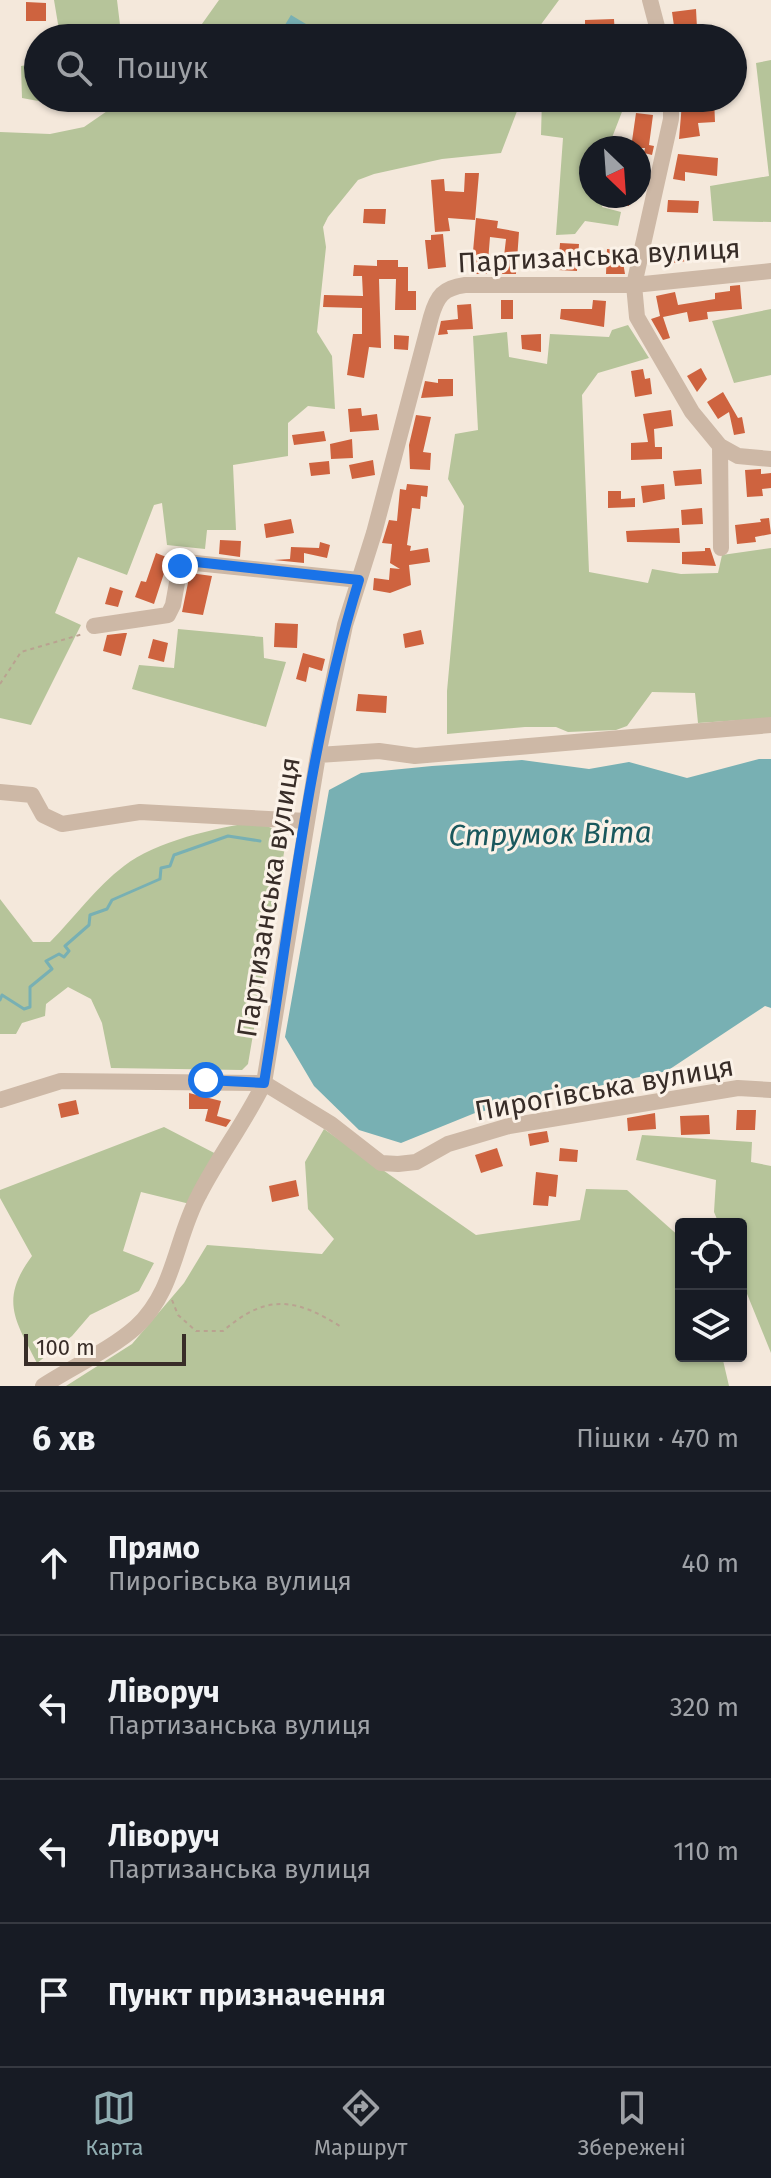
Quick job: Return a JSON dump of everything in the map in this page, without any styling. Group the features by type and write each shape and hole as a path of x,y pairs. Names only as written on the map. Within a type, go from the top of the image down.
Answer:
{"street":[{"path":"650,0 656,24"},
{"path":"671,112 634,285 637,317 692,412 720,446 738,456 771,459"},
{"name":"Партизанська вулиця","path":"43,1386 135,1328 153,1307 166,1284 197,1197 245,1121 264,1083 318,755 345,625 431,317 441,294 448,287 465,285 634,285 771,271"},
{"path":"720,446 721,548"},
{"path":"94,626 168,615 173,605 180,566 186,562 359,580"},
{"path":"318,755 379,751 415,756 771,725"},
{"path":"0,792 32,795 43,815 62,824 140,812 307,821"},
{"path":"0,1100 61,1081 264,1083"},
{"name":"Пирогівська вулиця","path":"264,1083 331,1124 381,1163 398,1164 416,1162 448,1144 509,1126 738,1088 771,1090"}],"path":[{"path":"0,684 21,652 81,635 94,626"},
{"path":"166,1284 178,1315 196,1331 223,1331 244,1313 278,1302 315,1311 343,1328"}],"green space":[{"path":"54,0 117,0 120,24 58,24"},
{"path":"219,0 559,0 541,24 202,24"},
{"path":"771,60 771,222 713,221 710,186 769,176 756,63"},
{"path":"24,65 24,98 22,98 21,66"},
{"path":"106,112 517,112 501,153 442,159 374,174 358,180 328,217 323,227 326,247 317,332 332,356 335,409 308,406 288,423 288,456 233,465 236,530 207,530 205,549 167,545 162,503 154,505 127,575 78,557 55,613 81,625 31,725 0,718 0,132 50,134 84,127"},
{"path":"542,112 622,112 613,136 579,136 579,208 606,208 621,212 618,226 585,221 575,234 556,235 563,138 541,135"},
{"path":"771,309 771,375 734,383 712,321"},
{"path":"628,325 649,358 598,373 582,395 589,572 648,583 652,569 681,574 718,573 722,555 771,548 771,718 698,723 695,693 652,692 627,726 616,730 568,732 556,727 525,727 447,734 447,691 464,506 448,479 455,434 478,430 473,336 507,332 509,357 547,364 550,334 609,337 612,330"},
{"path":"178,629 263,637 264,658 286,662 266,727 132,689 139,665 174,668"},
{"path":"258,822 287,835 248,1064 242,1070 111,1068 102,1023 91,999 68,987 46,1004 45,1016 22,1023 16,1034 0,1034 0,899 33,942 50,942 104,883 137,857 188,836"},
{"path":"164,1127 222,1157 194,1205 141,1192 123,1251 154,1263 139,1291 90,1315 72,1336 37,1363 17,1321 13,1297 22,1271 32,1256 0,1198 0,1190"},
{"path":"324,1129 476,1235 580,1220 586,1189 627,1190 675,1233 675,1362 723,1362 729,1386 66,1386 132,1344 184,1283 207,1245 322,1254 334,1239 308,1209 305,1162"},
{"path":"642,1135 752,1142 751,1162 771,1166 771,1353 747,1294 747,1218 716,1218 714,1212 716,1180 636,1160"}],"water":[{"path":"291,15 306,24 286,24"},
{"path":"759,759 771,759 771,1008 765,1006 667,1071 475,1113 401,1143 359,1130 314,1086 285,1037 329,790 361,773 432,766 522,760 589,769 629,762 687,778"}],"building":[{"path":"26,2 46,3 46,21 26,21"},
{"path":"696,9 697,24 674,24 672,12"},
{"path":"614,19 614,24 585,24 585,20"},
{"path":"681,112 715,112 715,122 698,123 700,136 679,139"},
{"path":"636,113 653,115 650,136 633,136"},
{"path":"678,154 718,158 717,176 685,172 685,181 673,179"},
{"path":"465,173 479,173 475,220 448,218 450,231 435,232 431,180 444,179 445,191 464,192"},
{"path":"668,200 699,201 698,213 667,212"},
{"path":"364,209 386,209 385,224 363,223"},
{"path":"476,218 498,221 497,228 519,232 516,274 502,274 506,239 490,237 487,274 471,274"},
{"path":"443,234 446,267 428,269 425,240 431,240 431,235"},
{"path":"560,243 579,244 577,271 558,270"},
{"path":"701,243 703,259 672,263 671,246"},
{"path":"607,249 621,250 625,274 606,274"},
{"path":"377,260 398,260 398,267 408,267 408,291 416,291 416,310 395,310 396,279 379,279 381,348 369,347 364,378 347,375 353,334 362,334 362,308 323,307 324,295 363,296 362,276 353,276 354,265 377,266"},
{"path":"740,285 742,309 707,312 708,319 689,322 687,312 663,317 670,338 663,340 651,319 660,316 656,296 675,292 678,305 715,299 715,293 730,291 730,286"},
{"path":"501,300 513,300 513,319 501,319"},
{"path":"593,300 606,301 604,327 560,319 561,309 592,309"},
{"path":"471,304 473,329 447,330 448,334 438,335 441,321 458,319 457,305"},
{"path":"541,334 541,352 522,349 521,335"},
{"path":"394,335 409,336 408,350 394,349"},
{"path":"701,368 707,379 697,392 687,376"},
{"path":"643,369 645,379 650,378 652,394 635,397 631,371"},
{"path":"438,379 453,379 453,396 421,398 425,381 438,383"},
{"path":"723,392 738,418 742,417 745,433 734,435 729,412 718,419 707,402"},
{"path":"361,408 362,416 377,414 379,430 350,432 348,409"},
{"path":"671,410 673,426 654,429 655,447 662,447 662,459 631,460 631,443 648,442 643,414"},
{"path":"416,415 431,417 423,452 431,453 430,470 410,469 409,445"},
{"path":"324,431 326,441 294,445 292,435"},
{"path":"352,439 353,458 331,459 330,444"},
{"path":"373,460 375,475 352,479 349,465"},
{"path":"329,461 330,474 311,476 309,463"},
{"path":"701,469 702,484 675,486 673,471"},
{"path":"761,469 761,474 771,473 771,488 762,489 763,496 747,497 745,470"},
{"path":"407,484 428,486 427,497 421,496 420,509 412,508 407,545 411,546 410,551 428,548 430,562 409,565 411,585 390,593 373,590 374,578 389,580 390,568 400,569 390,563 392,544 382,543 389,520 397,521 400,489 406,490"},
{"path":"664,484 665,499 643,503 641,486"},
{"path":"608,491 621,491 621,499 635,498 635,507 608,508"},
{"path":"702,508 703,524 682,525 681,510"},
{"path":"769,518 771,534 755,537 756,542 737,544 735,525"},
{"path":"291,519 294,533 266,538 264,524"},
{"path":"679,528 680,543 627,542 626,531"},
{"path":"220,540 241,541 240,557 219,554"},
{"path":"320,542 330,545 327,558 304,553 304,563 274,560 290,559 291,547 319,548"},
{"path":"705,548 710,548 716,566 682,564 682,552 705,551"},
{"path":"156,553 169,558 154,604 135,597 141,581 146,582"},
{"path":"190,573 212,576 203,615 182,612"},
{"path":"110,587 123,591 118,607 105,604"},
{"path":"275,623 298,624 297,648 274,647"},
{"path":"421,630 424,644 405,648 403,634"},
{"path":"127,633 121,656 103,651 107,635"},
{"path":"153,639 168,643 164,662 148,658"},
{"path":"303,653 325,659 322,671 309,667 306,682 296,679"},
{"path":"358,694 387,696 386,713 356,711"},
{"path":"189,1093 221,1101 217,1116 231,1120 226,1127 205,1121 208,1109 189,1109"},
{"path":"76,1100 79,1114 61,1118 58,1104"},
{"path":"737,1110 756,1110 755,1130 736,1130"},
{"path":"655,1113 656,1129 628,1131 627,1118"},
{"path":"709,1115 710,1134 681,1135 680,1116"},
{"path":"547,1131 549,1142 530,1146 528,1134"},
{"path":"497,1148 503,1166 481,1173 475,1155"},
{"path":"560,1148 578,1150 577,1162 559,1161"},
{"path":"536,1172 558,1175 556,1197 549,1196 548,1206 533,1205"},
{"path":"296,1180 299,1196 272,1202 269,1186"}],"waterway":[{"name":"Струмок Віта","path":"0,1000 2,995 24,1009 30,1007 30,987 52,969 46,961 59,954 64,957 69,951 65,946 89,925 90,915 107,909 112,900 160,879 161,868 170,866 174,855 228,836 260,841"}],"route":[{"path":"180,566 186,562 196,562 359,580 345,625 318,755 264,1083 206,1080"}]}
